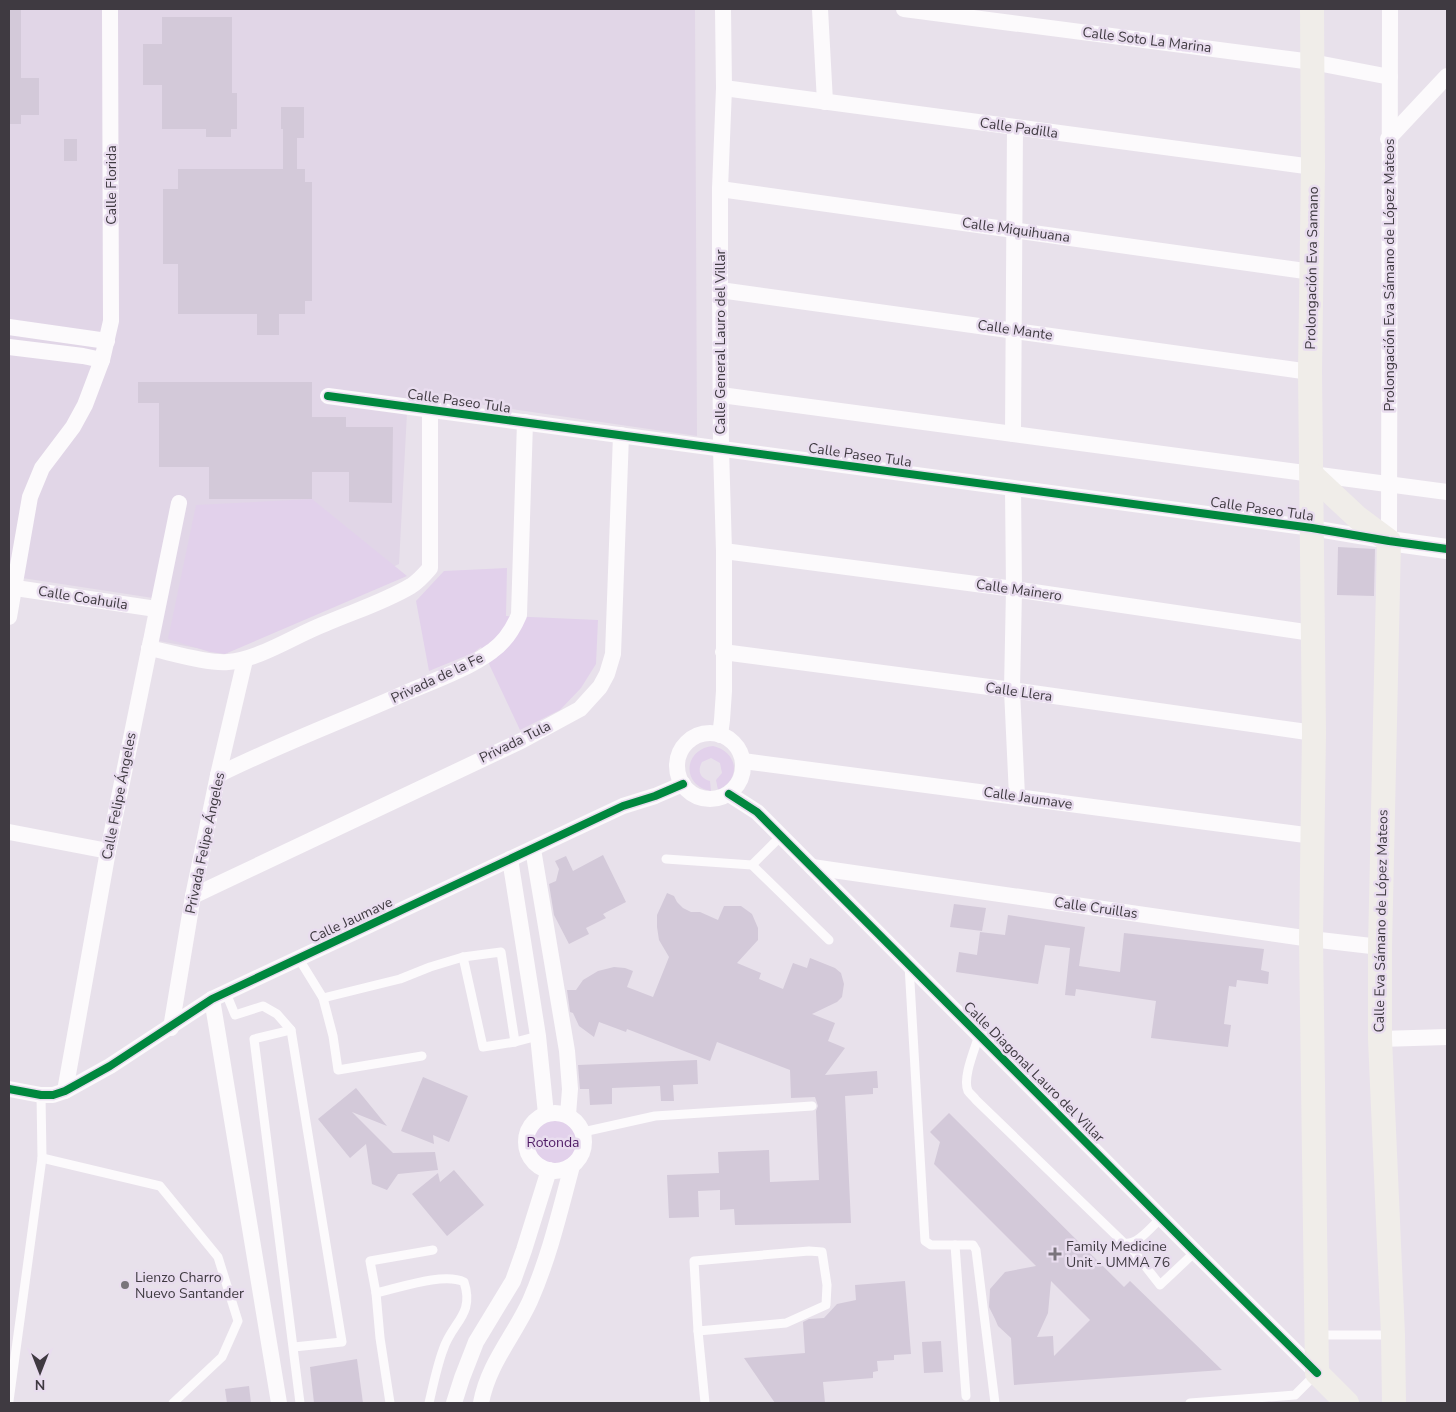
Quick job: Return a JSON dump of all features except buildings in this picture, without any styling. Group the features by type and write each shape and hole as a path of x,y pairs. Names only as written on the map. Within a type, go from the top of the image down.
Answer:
{"main road":[{"name":"Prolongación Eva Samano","path":"1312,9 1313,167 1310,372 1312,528"},
{"path":"1312,475 1358,518 1389,541"},
{"path":"1312,528 1314,733 1311,939 1317,1373 1347,1403"},
{"name":"Calle Eva Sámano de López Mateos","path":"1389,541 1380,947 1380,1038 1393,1335 1394,1403"}],"street":[{"name":"Calle Florida","path":"9,617 11,587 30,497 42,468 73,427 85,405 102,360 111,322 110,9"},
{"name":"Calle General Lauro del Villar","path":"720,735 724,691 720,290 720,190 724,88 723,9"},
{"path":"820,9 825,102"},
{"name":"Calle Soto La Marina","path":"904,9 926,10 1312,62 1390,77"},
{"name":"Prolongación Eva Sámano de López Mateos","path":"1389,541 1388,139 1390,9"},
{"path":"1388,139 1447,76"},
{"name":"Calle Padilla","path":"724,88 1313,167"},
{"path":"1013,434 1015,127"},
{"name":"Calle Miquihuana","path":"720,190 1312,272"},
{"name":"Calle Mante","path":"720,290 1310,372"},
{"path":"9,328 107,341"},
{"path":"9,347 102,360"},
{"path":"721,395 1447,492"},
{"name":"Calle Paseo Tula","path":"328,396 1312,528 1389,541"},
{"path":"149,648 211,661 245,660 326,623 385,600 422,578 430,568 430,410"},
{"name":"Privada de la Fe","path":"218,776 433,681 488,654 514,629 519,615 525,422"},
{"name":"Privada Tula","path":"193,896 521,741 580,709 607,674 612,654 621,435"},
{"path":"1013,488 1012,690 1017,796"},
{"name":"Calle Felipe Ángeles","path":"64,1091 108,851 179,503"},
{"path":"1389,541 1447,549"},
{"name":"Calle Mainero","path":"724,551 1014,589 1312,633"},
{"name":"Calle Coahuila","path":"11,587 156,609"},
{"name":"Calle Llera","path":"723,652 1012,690 1314,733"},
{"name":"Privada Felipe Ángeles","path":"170,1028 193,896 245,660"},
{"path":"711,733 720,735 734,744 743,761 742,776 738,784 729,794 718,798 701,798 693,794 682,784 678,774 677,765 682,749 694,737 711,733"},
{"name":"Calle Jaumave","path":"743,761 1313,836"},
{"name":"Calle Jaumave","path":"9,1089 53,1095 64,1091 110,1066 219,996 623,806 656,796 682,784"},
{"name":"Calle Diagonal Lauro del Villar","path":"729,794 757,812 1317,1373"},
{"path":"9,832 108,851"},
{"path":"533,849 567,1050 570,1089 568,1115"},
{"path":"510,859 538,1036 546,1114"},
{"name":"Calle Cruillas","path":"812,867 1311,939 1380,947"},
{"path":"219,996 279,1403"},
{"path":"1380,1038 1447,1037"},
{"path":"554,1112 568,1115 580,1125 583,1132 584,1147 582,1155 572,1166 565,1169 550,1170 542,1168 531,1158 526,1143 529,1128 539,1117 546,1114 554,1112"},
{"path":"481,1403 483,1390 492,1368 525,1309 539,1277 572,1166"},
{"path":"454,1403 476,1342 513,1281 550,1170"}],"lane":[{"path":"752,865 781,836"},
{"path":"666,859 752,865 829,940"},
{"path":"322,998 400,979 463,957 501,952 515,1042"},
{"path":"463,957 483,1047 538,1036"},
{"path":"299,959 322,998 333,1036 338,1070 422,1056"},
{"path":"909,964 925,1241 931,1245 973,1245 976,1250 995,1403"},
{"path":"219,996 235,1015 263,1006 277,1014 291,1030 342,1342 294,1347"},
{"path":"291,1030 254,1040 300,1403"},
{"path":"979,1035 968,1070 966,1084 968,1091 1124,1243 1128,1244 1160,1286 1195,1252"},
{"path":"9,1402 42,1158 41,1094"},
{"path":"583,1132 656,1116 812,1106"},
{"path":"42,1158 160,1186 218,1257 238,1321 222,1357 173,1403"},
{"path":"1128,1244 1134,1242 1161,1218"},
{"path":"955,1245 966,1396"},
{"path":"390,1403 370,1261 433,1250"},
{"path":"698,1331 786,1323 826,1305 827,1285 822,1252 809,1251 694,1262 698,1331 705,1403"},
{"path":"376,1293 444,1278 456,1278 464,1282 468,1294 465,1312 443,1349 428,1403"},
{"path":"1317,1335 1393,1335"},
{"path":"1190,1403 1295,1396 1317,1373"}],"shaded area":[{"path":"9,9 695,9 697,436 408,394 399,564 218,652 143,638 153,598 9,576"}],"green space":[{"path":"312,499 407,576 225,654 210,652 168,639 196,505"},
{"path":"507,568 506,616 598,620 596,664 581,688 560,710 520,730 481,647 473,653 429,671 416,601 444,571"},
{"path":"713,746 728,754 734,766 734,773 726,785 718,790 716,780 722,773 720,763 711,758 702,762 700,774 710,781 711,791 701,788 694,782 689,768 691,760 696,754 703,749"},
{"name":"Rotonda","path":"553,1117 563,1119 571,1124 576,1132 578,1142 576,1152 571,1160 563,1165 553,1167 543,1165 535,1160 530,1152 528,1142 530,1132 535,1124 543,1119"}],"cycle path":[{"path":"328,396 1312,528 1447,549"},
{"path":"9,1089 41,1095 53,1095 65,1091 110,1066 212,999 623,806 655,796 683,784"},
{"path":"729,794 757,812 1317,1373"}],"place":[{"name":"Family Medicine Unit - UMMA 76","path":"1055,1254"},
{"name":"Lienzo Charro Nuevo Santander","path":"125,1285"}]}
